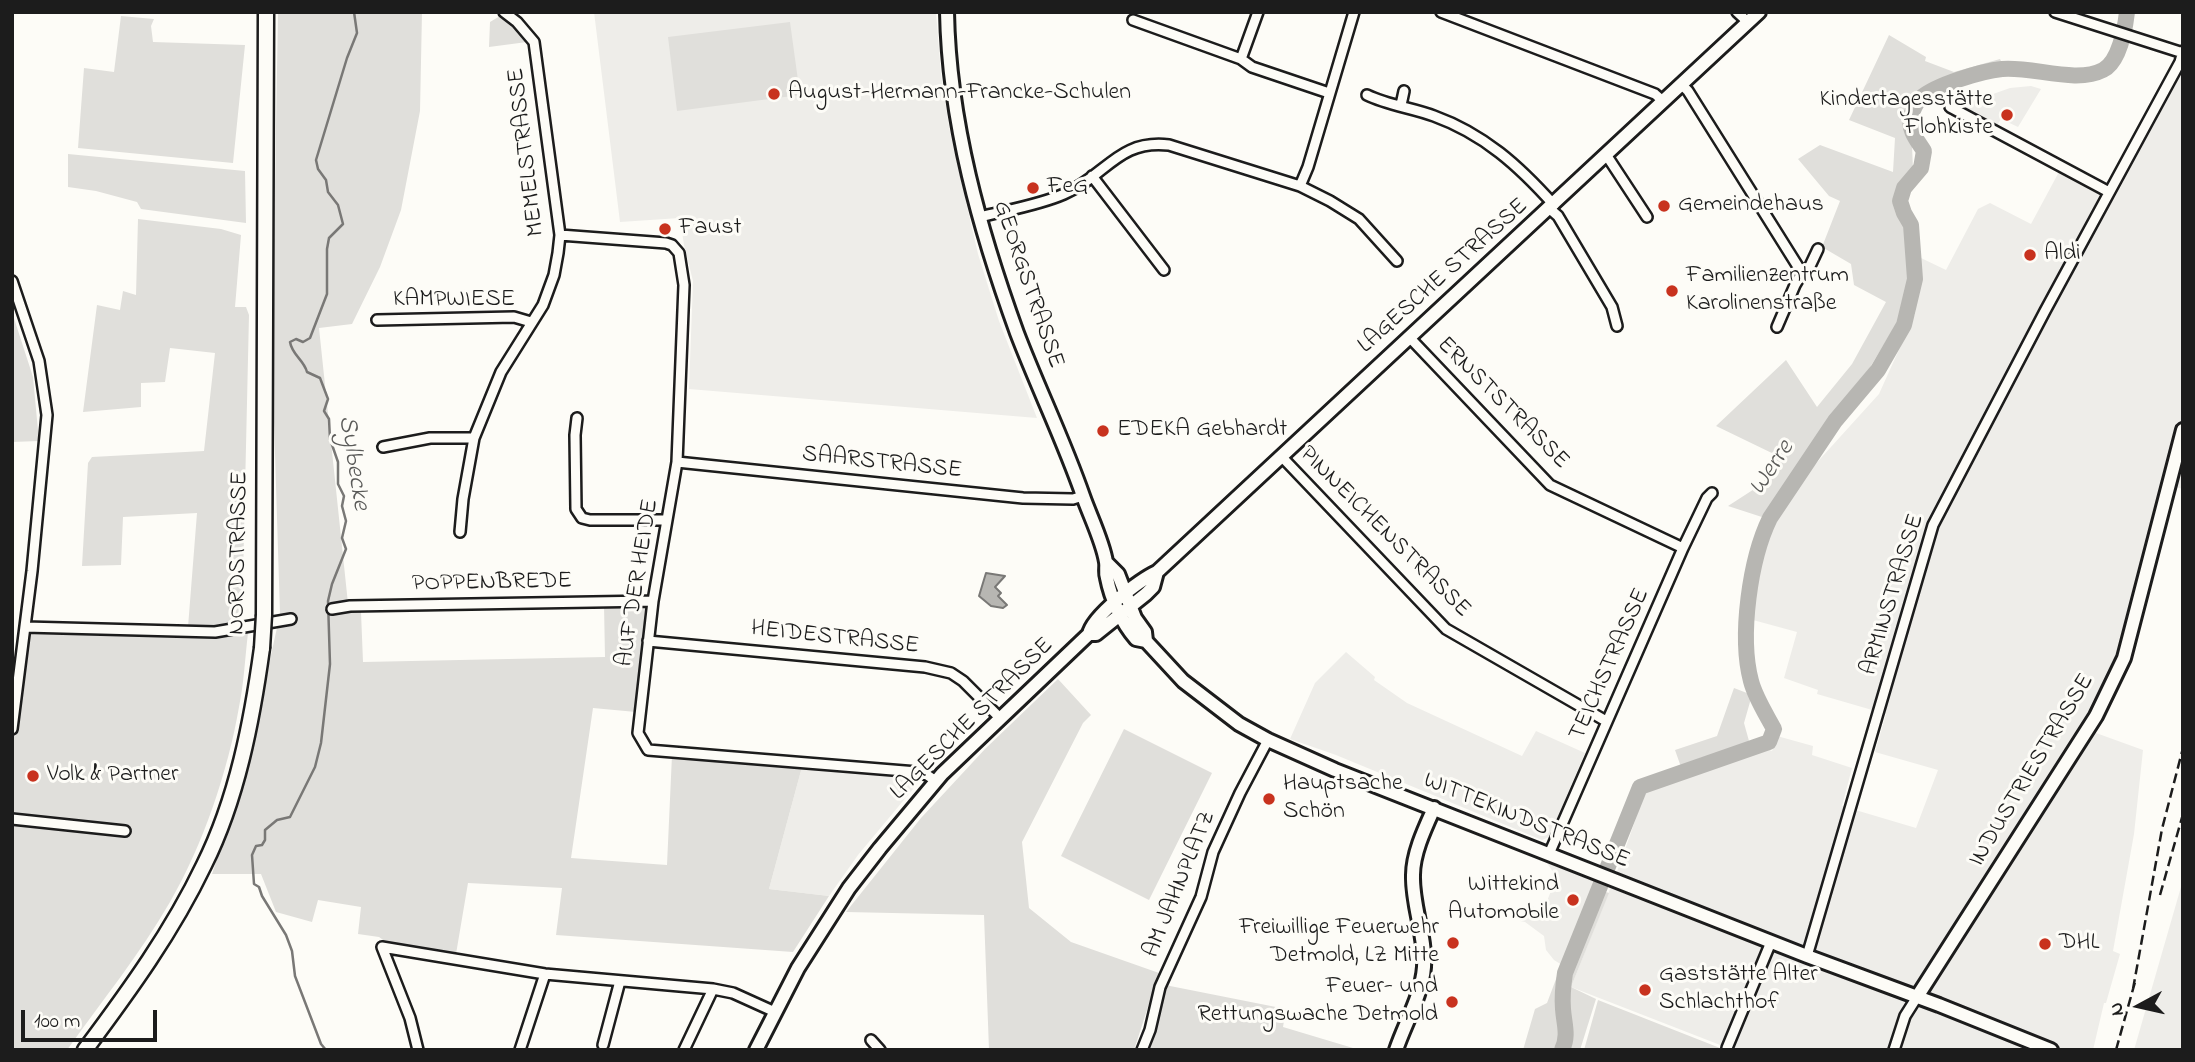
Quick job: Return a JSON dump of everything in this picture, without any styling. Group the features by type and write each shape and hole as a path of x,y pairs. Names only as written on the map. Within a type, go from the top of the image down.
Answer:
{"main road":[{"name":"NORDSTRASSE","path":"85,1050 150,961 206,863 239,769 252,709 262,648 264,615 266,12"}],"street":[{"name":"MEMELSTRASSE","path":"460,532 474,438 501,372 543,305 550,287 560,235 534,43 517,22 504,12"},
{"name":"GEORGSTRASSE","path":"947,12 949,55 961,138 980,217 1017,333 1083,496 1106,562 1106,575 1123,605"},
{"path":"1241,59 1258,12"},
{"path":"1300,186 1354,12"},
{"path":"1441,12 1655,94 1664,102"},
{"path":"1737,12 1749,23"},
{"name":"LAGESCHE STRASSE","path":"756,1050 798,968 849,888 936,781 1089,634 1096,634 1157,572 1759,12"},
{"path":"2055,12 2183,52"},
{"path":"1133,20 1241,59 1252,67 1329,93"},
{"name":"ARMINSTRASSE","path":"1807,957 1929,536 1950,490 2183,52"},
{"path":"1682,85 1802,273"},
{"path":"1401,105 1404,91"},
{"path":"1367,94 1434,116 1484,140 1506,156 1558,216 1612,307 1617,326"},
{"path":"1950,107 2109,192"},
{"path":"980,217 1065,194 1130,149 1150,142 1169,145 1300,186 1359,219 1397,261"},
{"path":"1607,156 1647,217"},
{"path":"1092,176 1164,270"},
{"name":"AUF DER HEIDE","path":"560,235 666,243 673,245 679,253 684,285 677,462 653,601 638,733 649,750 917,772 936,781"},
{"path":"1777,327 1802,273 1810,266 1818,249"},
{"path":"12,281 38,361 47,415 41,490 12,729"},
{"name":"KAMPWIESE","path":"377,320 514,317 531,322"},
{"name":"ERNSTSTRASSE","path":"1410,338 1550,485 1683,548"},
{"path":"577,418 576,509 582,518 667,520"},
{"name":"INDUSTRIESTRASSE","path":"1917,997 2096,716 2124,658 2183,430"},
{"path":"383,447 430,438 474,438"},
{"name":"PINNEICHENSTRASSE","path":"1281,456 1446,629 1606,721"},
{"name":"SAARSTRASSE","path":"677,462 1023,498 1073,499 1083,496"},
{"name":"TEICHSTRASSE","path":"1549,855 1683,548 1712,493"},
{"name":"POPPENBREDE","path":"332,609 350,606 653,601"},
{"name":"WITTEKINDSTRASSE","path":"1123,605 1125,626 1136,639 1146,641 1184,681 1239,724 1268,740 1317,763 1549,855 2051,1050"},
{"path":"24,627 215,632 291,619"},
{"name":"HEIDESTRASSE","path":"648,641 925,667 951,673 963,681 1000,718"},
{"name":"AM JAHNPLATZ","path":"1142,1050 1150,1030 1160,987 1201,897 1213,852 1268,740"},
{"path":"1396,1050 1424,970 1424,950 1413,872 1417,853 1434,808"},
{"path":"12,819 125,831"},
{"path":"1727,1048 1771,942"},
{"path":"418,1050 410,1018 382,947 545,974 713,989 733,993 775,1012"},
{"path":"520,1050 545,974"},
{"path":"603,1045 620,981"},
{"path":"684,1050 713,989"},
{"path":"1894,1050 1905,1016 1917,997"},
{"path":"871,1040 880,1050"}],"shaded area":[{"path":"278,12 422,12 420,111 401,210 380,267 352,324 319,328 349,613 361,612 363,662 605,657 604,605 648,606 636,712 593,708 571,858 667,865 672,755 802,767 769,889 829,896 793,952 556,935 562,888 468,883 456,954 386,942 379,937 358,934 361,907 318,900 312,922 276,912 261,874 212,874 244,778 280,614 272,357"},
{"path":"594,12 936,12 941,74 950,132 978,254 999,321 1037,418 689,389 693,281 680,218 620,222"},
{"path":"121,16 154,19 151,26 153,42 245,45 233,163 78,148 84,68 114,72"},
{"path":"500,16 516,26 527,42 489,47 490,22"},
{"path":"790,22 800,95 677,111 668,37"},
{"path":"1889,35 1926,57 1925,61 1954,72 2000,59 2002,63 1933,85 1917,95 1906,110 1904,118 1912,145 1913,170 1901,188 1897,204 1900,215 1909,226 1910,282 1898,321 1869,369 1829,417 1765,518 1728,506 1762,484 1778,456 1716,426 1786,360 1817,407 1852,364 1886,302 1854,285 1851,264 1822,247 1840,201 1829,196 1798,159 1820,145 1893,172 1895,138 1849,120"},
{"path":"2183,70 2183,489 2161,483 2108,680 2081,725 2143,750 2134,834 2113,951 2120,954 2104,1003 2093,1050 1733,1050 1571,987 1620,864 1645,792 1650,788 1703,772 1710,766 1747,753 1765,748 1772,751 1777,736 1813,746 1812,755 1852,768 1842,806 1916,828 1938,770 1875,752 1886,714 1817,694 1818,690 1784,678 1797,632 1753,620 1757,576 1782,501 1879,394 1915,314 1921,258 1946,270 1978,209 1990,203 2031,224 2060,170 2114,199"},
{"path":"2031,86 2041,89 2018,127 2001,119 1995,129 1961,111 1965,104 2010,88"},
{"path":"68,154 245,171 246,223 141,209 137,202 68,187"},
{"path":"138,219 221,229 241,235 235,307 246,307 249,315 242,621 232,625 188,627 197,513 123,517 121,565 82,566 88,463 92,457 204,451 215,353 170,348 165,382 141,383 141,407 83,412 97,305 120,310 123,291 136,295"},
{"path":"12,312 33,377 39,441 12,442"},
{"path":"986,573 1005,576 995,587 1001,593 998,596 1007,605 1003,608 991,606 979,596"},
{"path":"25,627 248,633 241,698 228,756 213,807 193,856 170,902 146,940 67,1050 12,1050 12,749"},
{"path":"1346,652 1375,677 1374,680 1407,703 1522,756 1536,731 1585,753 1549,837 1542,840 1336,755 1290,739 1315,683"},
{"path":"1058,679 1091,715 1083,723 1022,842 1029,908 1071,942 1159,973 1134,1050 989,1050 984,915 846,912 921,818 985,749"},
{"path":"1734,688 1752,695 1744,723 1749,741 1681,767 1675,750 1717,736"},
{"path":"1124,729 1212,773 1149,900 1061,856"},
{"path":"802,767 923,777 858,855 829,896 769,889"},
{"path":"1547,863 1596,882 1562,965 1546,950 1544,936 1520,921 1527,904 1543,911 1555,881 1555,875"},
{"path":"2183,880 2183,1050 2134,1050"},
{"path":"1594,888 1609,893 1571,987 1596,999 1580,1050 1523,1050 1535,1009 1547,1003 1579,918"},
{"path":"1165,985 1286,1009 1283,1027 1353,1050 1146,1050"},
{"path":"1598,1000 1720,1048 1584,1050"}],"waterway":[{"name":"Sylbecke","path":"326,1050 321,1044 295,976 292,951 286,935 259,887 254,884 252,855 256,846 262,845 265,840 265,830 277,820 290,817 315,767 321,743 330,664 328,601 346,549 342,538 346,521 342,506 344,496 338,484 338,462 330,439 329,419 324,411 328,399 320,378 307,372 290,342 296,339 303,342 310,338 327,294 329,238 343,224 338,205 328,192 326,180 318,169 316,160 357,33 354,12"},
{"name":"Werre","path":"1562,1050 1566,1034 1563,1000 1565,973 1640,787 1769,742 1774,729 1755,693 1748,663 1746,620 1752,576 1770,518 1835,421 1878,370 1904,325 1915,279 1911,225 1900,201 1904,188 1921,168 1924,151 1911,126 1915,106 1921,98 1937,88 1993,70 2014,69 2067,75 2092,74 2103,70 2117,53 2127,12"}],"railway":[{"path":"2133,989 2162,829 2183,748"},
{"path":"2160,895 2183,814"},
{"path":"2116,1050 2135,982"}],"place":[{"name":"August-Hermann-Francke-Schulen","path":"774,94"},
{"name":"Kindertagesstätte Flohkiste","path":"2007,115"},
{"name":"FeG","path":"1033,188"},
{"name":"Gemeindehaus","path":"1664,206"},
{"name":"Faust","path":"665,229"},
{"name":"Aldi","path":"2030,255"},
{"name":"Familienzentrum Karolinenstraße","path":"1672,291"},
{"name":"EDEKA Gebhardt","path":"1103,431"},
{"name":"Volk & Partner","path":"33,776"},
{"name":"Hauptsache Schön","path":"1269,799"},
{"name":"Wittekind Automobile","path":"1573,900"},
{"name":"Freiwillige Feuerwehr Detmold, LZ Mitte","path":"1453,943"},
{"name":"DHL","path":"2045,944"},
{"name":"Gaststätte Alter Schlachthof","path":"1645,990"},
{"name":"Feuer- und Rettungswache Detmold","path":"1452,1002"}]}
